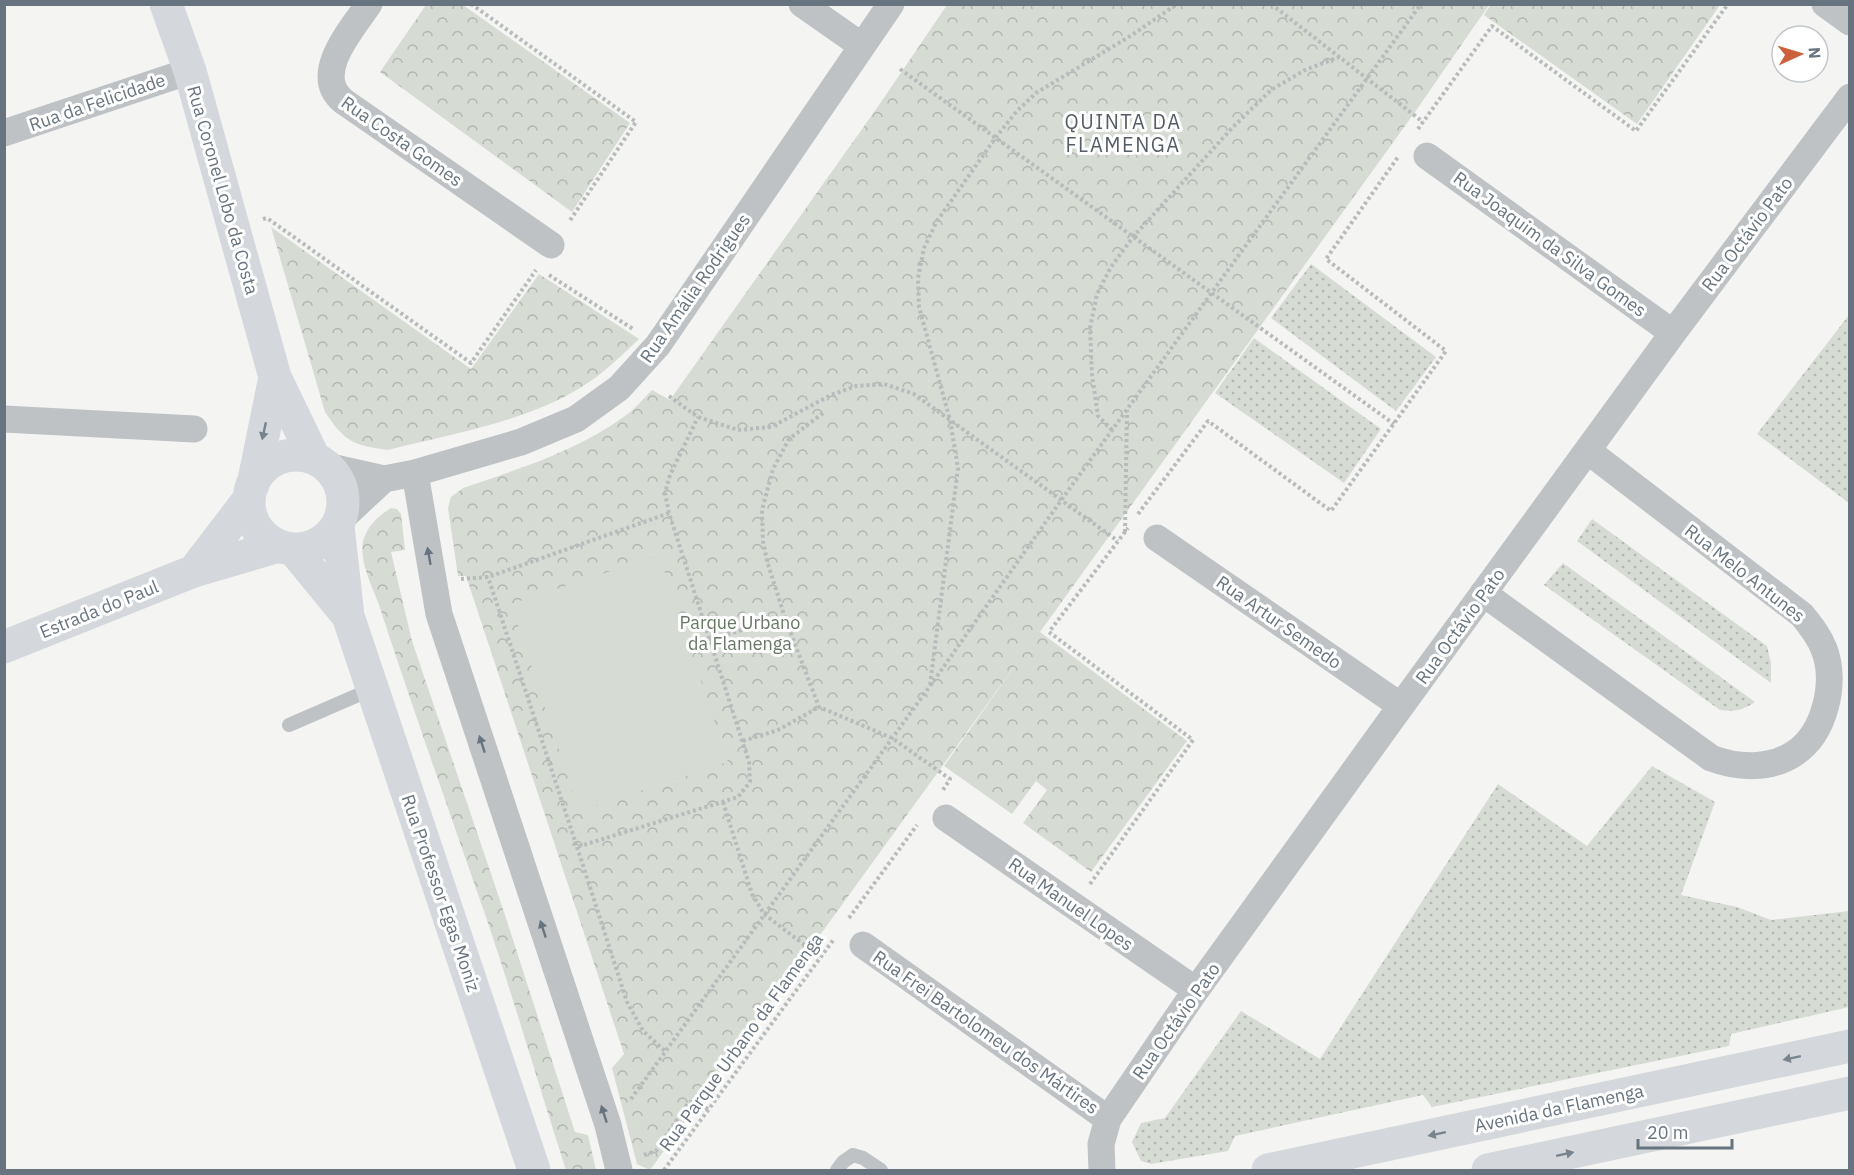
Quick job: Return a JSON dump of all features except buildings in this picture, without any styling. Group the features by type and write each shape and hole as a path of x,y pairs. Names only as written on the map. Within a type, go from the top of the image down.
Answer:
{"street":[{"name":"Rua Coronel Lobo da Costa","path":"166,4 190,71 275,377 320,462"},
{"name":"Rua Costa Gomes","path":"369,4 335,57 332,77 336,93 343,101 544,256"},
{"path":"802,4 862,46"},
{"name":"Rua Amália Rodrigues","path":"320,462 384,479 415,473 521,441 576,419 619,388 658,345 891,4"},
{"path":"1825,4 1850,22"},
{"name":"Rua da Felicidade","path":"4,133 190,71"},
{"name":"Rua Octávio Pato","path":"1102,1170 1101,1143 1108,1119 1196,990 1673,333 1850,97"},
{"name":"Rua Joaquim da Silva Gomes","path":"1414,148 1673,333"},
{"name":"Rua Coronel Lobo da Costa","path":"251,492 275,377"},
{"path":"4,419 194,429"},
{"name":"Rua Melo Antunes","path":"1484,593 1711,758 1734,765 1761,765 1785,759 1807,741 1825,711 1829,693 1829,672 1825,651 1816,632 1802,615 1588,451"},
{"path":"194,571 251,492 260,472 271,462 285,456 300,455 320,462 336,477 342,491 343,505 339,523"},
{"path":"415,473 439,614 600,1103 618,1165"},
{"path":"251,492 251,513 256,527 266,538 286,547 308,548 321,542 384,479"},
{"name":"Rua Professor Egas Moniz","path":"339,523 348,616 534,1170"},
{"name":"Rua Artur Semedo","path":"1157,538 1401,706"},
{"name":"Rua Professor Egas Moniz","path":"286,547 348,616"},
{"name":"Estrada do Paul","path":"4,647 194,571 286,547"},
{"name":"Rua Manuel Lopes","path":"936,810 1196,990"},
{"name":"Rua Frei Bartolomeu dos Mártires","path":"863,945 1108,1119"},
{"name":"Avenida da Flamenga","path":"1268,1170 1850,1046"},
{"path":"1488,1170 1850,1093"}],"lane":[{"path":"289,725 372,689"},
{"path":"837,1170 853,1155 863,1158 881,1170"}],"path":[{"path":"233,226 267,218 471,363 636,122 471,4"},
{"path":"930,686 957,483 956,454 950,420 918,307 918,278 924,248 937,221 1017,111 1036,93 1132,35 1177,4"},
{"path":"1271,4 1423,122"},
{"path":"625,1107 1421,4"},
{"path":"1074,906 1193,740 1049,632 1208,421 1331,511 1446,351 1326,259 1414,148 1423,122 1492,26 1636,131 1728,4"},
{"path":"1112,430 1098,416 1092,375 1090,328 1097,294 1111,267 1134,237 1233,127 1271,90 1305,70 1339,57"},
{"path":"900,69 1394,424"},
{"path":"548,274 658,345"},
{"path":"669,396 698,417 738,430 771,427 831,395 856,386 884,384 914,393 1118,541"},
{"path":"1125,532 1127,410"},
{"path":"823,413 789,439 772,469 762,510 765,551 785,618 819,707 892,738 950,779 936,810 848,920"},
{"path":"577,847 738,797 750,782 749,762 743,741 669,513 665,493 670,475 698,417"},
{"path":"454,580 488,577 669,513"},
{"path":"488,577 627,1002 643,1031 666,1051"},
{"path":"710,639 785,618"},
{"path":"743,741 778,730 819,707"},
{"path":"723,802 752,894 764,914 820,957"},
{"name":"Rua Parque Urbano da Flamenga","path":"664,1170 834,938"},
{"path":"618,1165 656,1151 689,1102 698,1102 709,1110"}],"green space":[{"path":"1491,4 1720,5 1637,124 1484,15"},
{"path":"426,5 463,5 630,123 572,212 380,72"},
{"name":"Parque Urbano da Flamenga","path":"947,5 1489,5 1415,112 1040,632 1187,741 1091,872 1023,823 1047,790 1036,781 1012,814 944,766 1022,656 650,1170 637,1164 612,1068 624,1054 466,576 458,576 448,508 451,497 463,488 547,458 587,440 629,413 652,390 670,400"},
{"path":"271,227 471,369 539,274 639,339 588,383 535,410 487,426 388,450 358,444 344,436 325,412"},
{"path":"1311,264 1436,357 1396,411 1271,318"},
{"path":"1849,315 1849,503 1757,434"},
{"path":"1254,338 1381,429 1344,483 1215,393"},
{"path":"391,508 397,509 401,514 405,550 391,552 412,641 505,915 575,1132 588,1135 596,1170 566,1170 487,920 367,575 362,550 364,539 377,518"},
{"path":"1592,519 1767,646 1771,663 1771,683 1577,541"},
{"path":"659,555 728,762 579,811 511,604"},
{"path":"1563,563 1755,702 1739,710 1720,710 1544,585"},
{"path":"1652,766 1715,802 1681,895 1737,907 1771,920 1849,911 1849,1007 1731,1034 1729,1046 1432,1107 1423,1095 1235,1136 1228,1151 1151,1164 1141,1161 1132,1142 1141,1123 1165,1118 1241,1011 1320,1059 1498,784 1587,846"}],"district":[{"name":"QUINTA DA FLAMENGA","path":"1123,132"}]}
